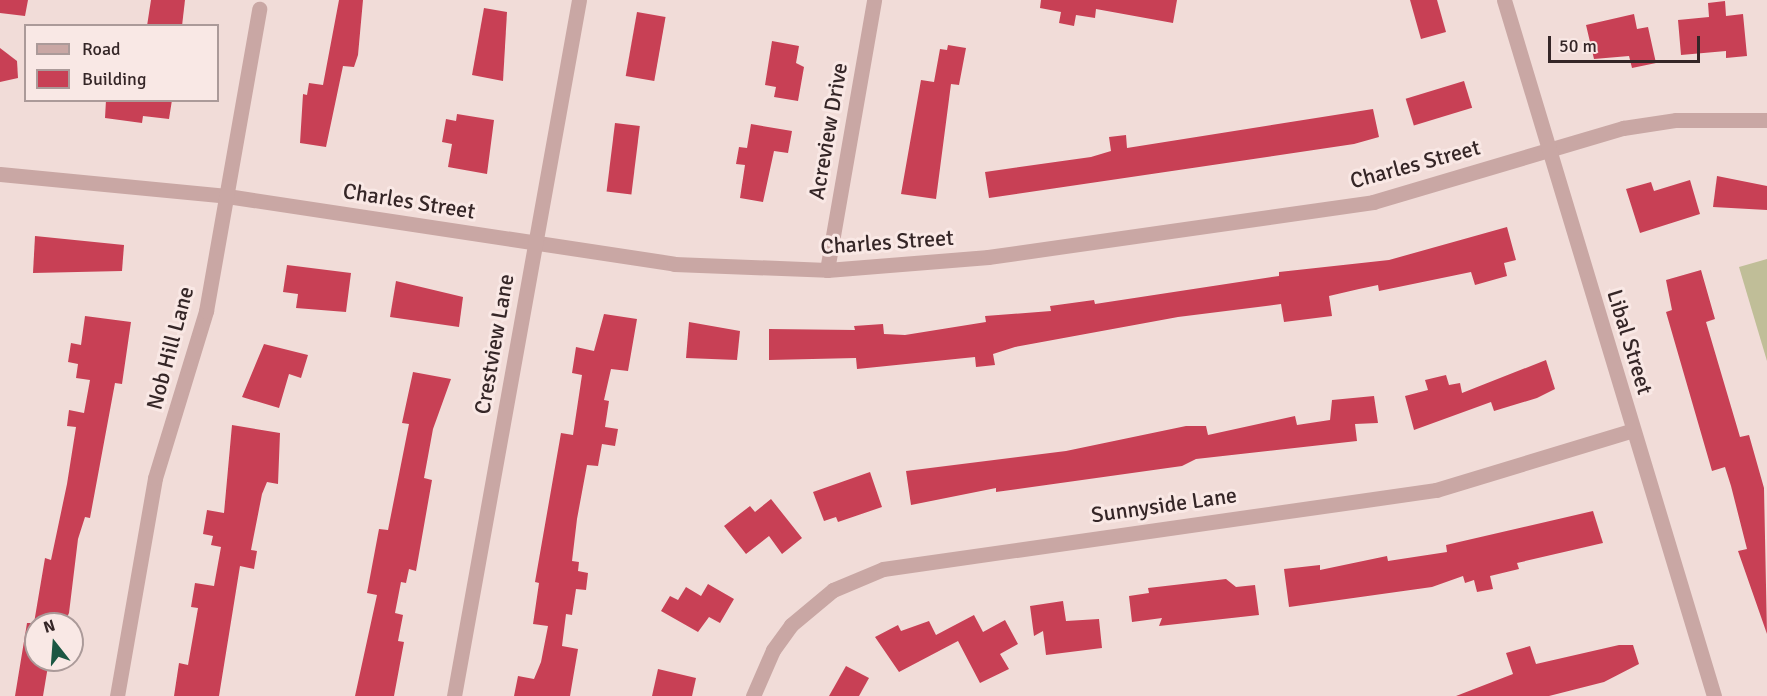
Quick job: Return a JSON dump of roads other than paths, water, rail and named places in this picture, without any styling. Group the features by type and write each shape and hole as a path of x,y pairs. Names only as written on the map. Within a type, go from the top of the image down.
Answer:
{"street":[{"name":"Crestview Lane","path":"454,696 579,0"},
{"name":"Acreview Drive","path":"827,270 874,0"},
{"name":"Libal Street","path":"1504,0 1714,696"},
{"name":"Nob Hill Lane","path":"117,696 155,478 204,322 259,9"},
{"name":"Charles Street","path":"0,174 227,196 674,264 827,270 988,257 1373,202 1549,149 1676,120 1767,120"},
{"name":"Sunnyside Lane","path":"753,696 773,650 791,625 833,590 883,568 1436,489 1634,430"}]}
